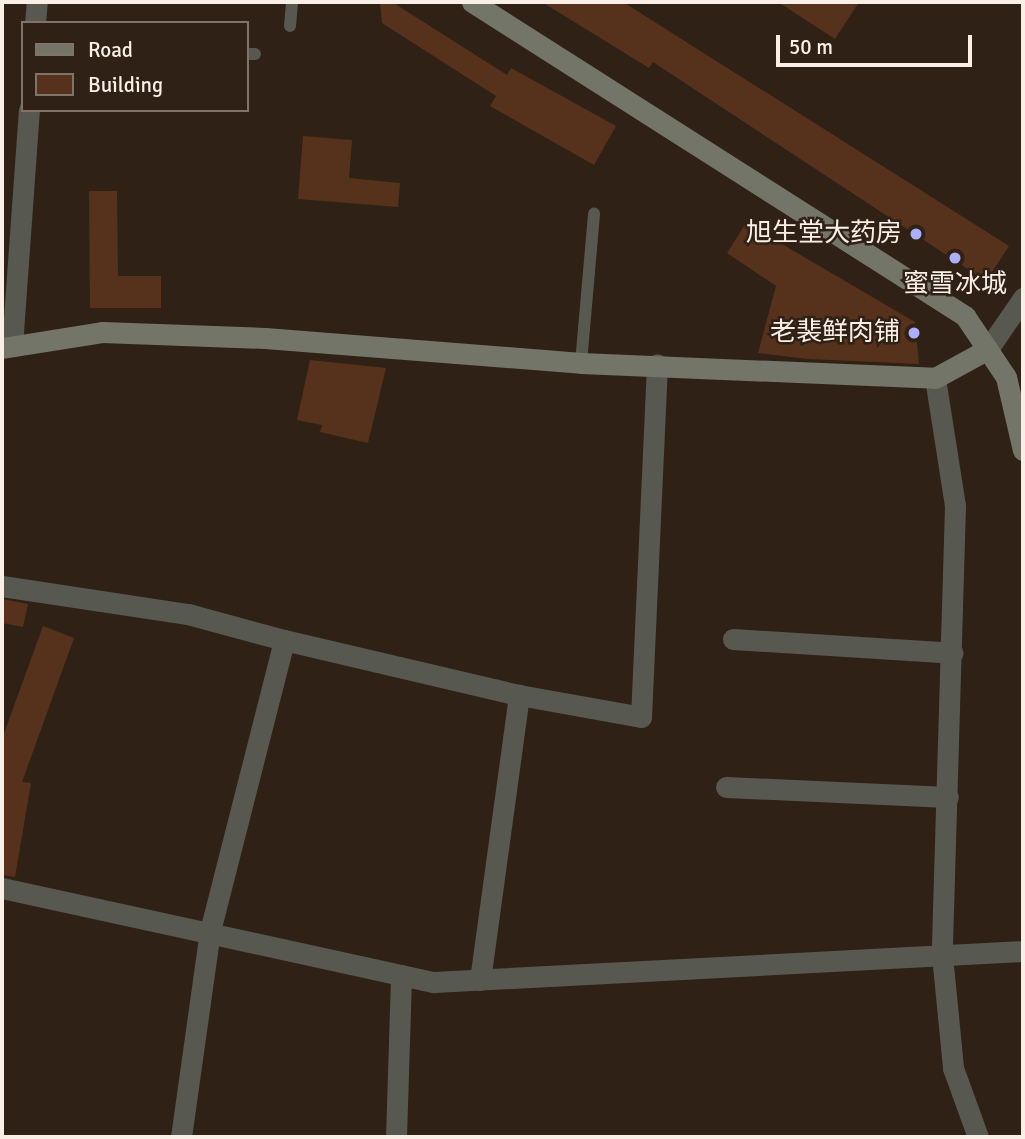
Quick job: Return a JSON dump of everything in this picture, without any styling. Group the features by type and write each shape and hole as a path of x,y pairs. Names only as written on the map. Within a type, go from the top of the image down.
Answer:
{"street":[{"path":"35,21 37,2"},
{"path":"472,2 965,316 988,349 1015,374 1023,450"},
{"path":"29,112 7,347 102,332 265,338 581,363 935,377 988,349 1023,298"},
{"path":"2,586 188,614 284,640 519,695 640,717 657,364"},
{"path":"935,377 955,506 953,653 942,955 954,1068 978,1137"},
{"path":"733,639 953,653"},
{"path":"181,1137 210,931 284,640"},
{"path":"480,980 519,695"},
{"path":"726,786 948,797"},
{"path":"2,888 210,931 435,982 1023,951"},
{"path":"396,1137 401,975"}],"lane":[{"path":"290,26 292,2"},
{"path":"581,363 594,214"}],"building":[{"path":"380,2 392,2 507,75 511,68 616,126 594,165 490,106 496,96 382,23"},
{"path":"542,2 623,2 1009,246 986,281 653,62 649,68"},
{"path":"778,2 859,2 835,39"},
{"path":"303,136 352,140 349,178 400,183 398,207 298,199"},
{"path":"89,191 117,191 118,276 161,276 161,308 90,308"},
{"path":"746,223 915,322 919,364 808,359 758,353 776,286 727,253"},
{"path":"310,360 386,368 368,443 320,432 322,425 297,420"},
{"path":"2,599 28,604 23,627 2,623"},
{"path":"43,626 74,638 22,782 31,783 15,877 2,875 2,739"}],"place":[{"name":"旭生堂大药房","path":"916,234"},
{"name":"蜜雪冰城","path":"955,258"},
{"name":"老裴鲜肉铺","path":"914,333"}]}
